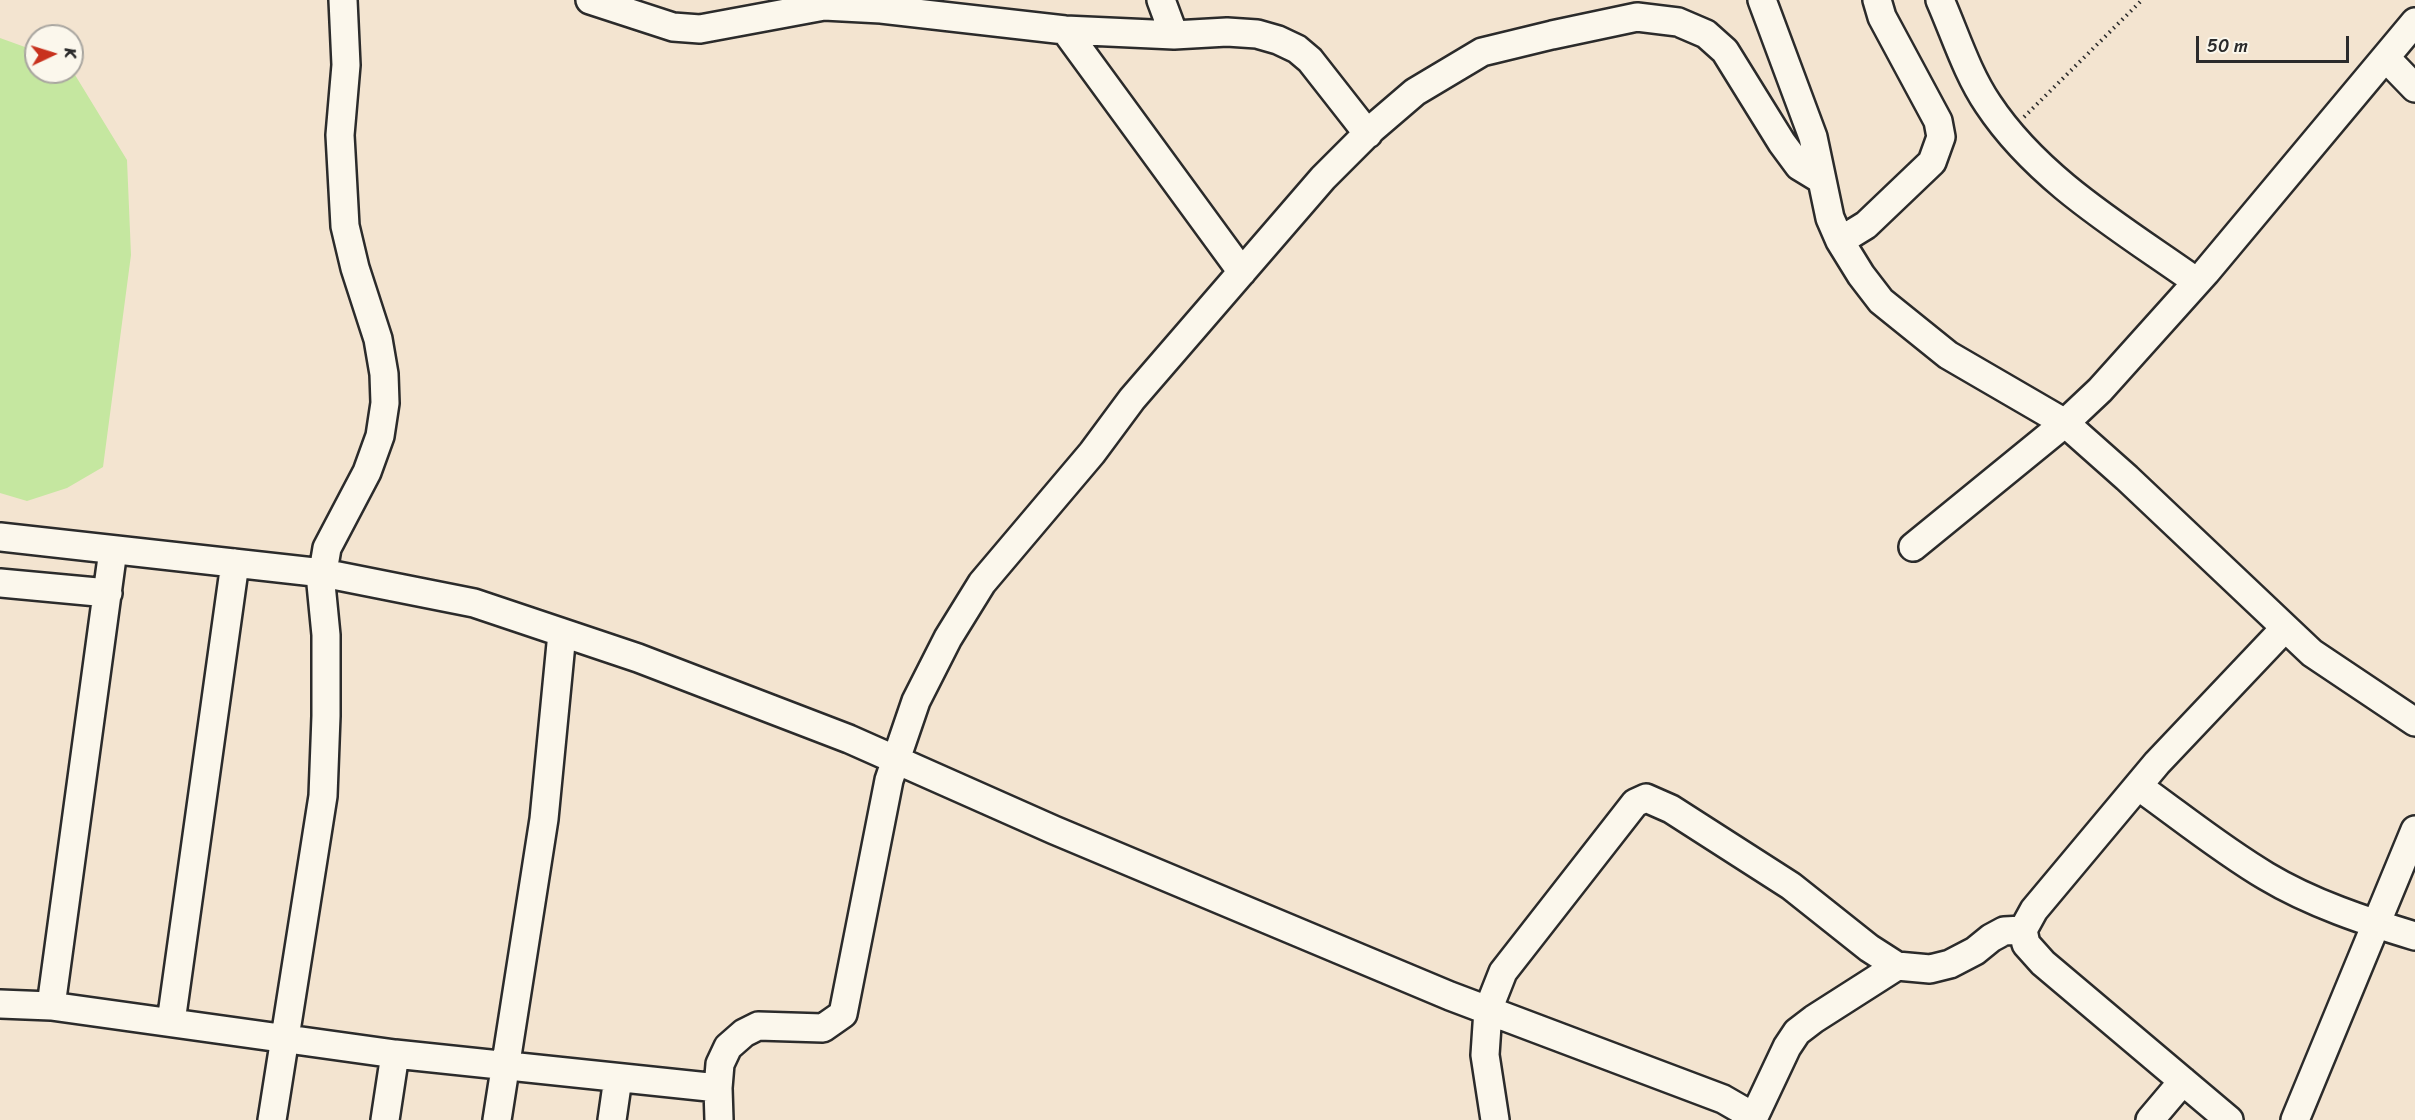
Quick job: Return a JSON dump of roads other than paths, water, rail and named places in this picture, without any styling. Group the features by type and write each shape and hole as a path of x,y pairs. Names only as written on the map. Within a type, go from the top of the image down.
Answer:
{"street":[{"path":"272,1120 322,796 327,716 326,635 321,584 327,548 367,471 380,436 385,403 384,374 378,339 357,277 345,226 340,135 346,65 343,0"},
{"path":"590,0 653,10 673,27 700,29 824,6 881,9 1065,30 1174,35 1227,32 1257,34 1297,49 1310,60 1368,134"},
{"path":"1161,0 1174,35"},
{"path":"1762,0 1813,137 1830,218 1840,241 1881,301 1940,348 2066,423 2135,485 2312,653 2415,722"},
{"path":"1840,241 1866,225 1932,162 1941,138 1938,121 1881,17 1877,0"},
{"path":"1940,0 1987,102 2009,133 2037,161 2084,201 2197,282"},
{"path":"719,1120 720,1064 728,1047 744,1033 758,1026 823,1028 843,1014 889,780 916,701 948,638 982,583 1092,453 1132,399 1323,178 1415,92 1482,52 1637,18 1678,22 1706,34 1725,51 1799,166 1822,180"},
{"path":"1913,547 2066,423 2100,390 2197,282 2415,22"},
{"path":"1065,30 1242,272"},
{"path":"2386,58 2415,88"},
{"path":"0,537 323,573 474,603 638,658 838,734 1053,830 1488,1010 1723,1099 1749,1114 1753,1120"},
{"path":"51,1006 113,550"},
{"path":"171,1023 235,563"},
{"path":"0,583 108,593"},
{"path":"2229,1120 2043,963 2026,944 2023,930 2034,910 2157,763 2285,628"},
{"path":"497,1120 544,819 562,633"},
{"path":"2138,786 2265,875 2297,892 2415,936"},
{"path":"1495,1120 1485,1055 1488,1010 1503,972 1635,803 1646,798 1671,808 1791,886 1869,948 1897,966 1930,969 1950,964 1975,951 2004,931 2023,930"},
{"path":"2295,1120 2415,830"},
{"path":"1753,1120 1787,1047 1797,1032 1897,966"},
{"path":"0,1004 51,1006 394,1054 718,1089"},
{"path":"385,1120 394,1054"},
{"path":"612,1120 618,1078"},
{"path":"2150,1120 2182,1081"}]}
